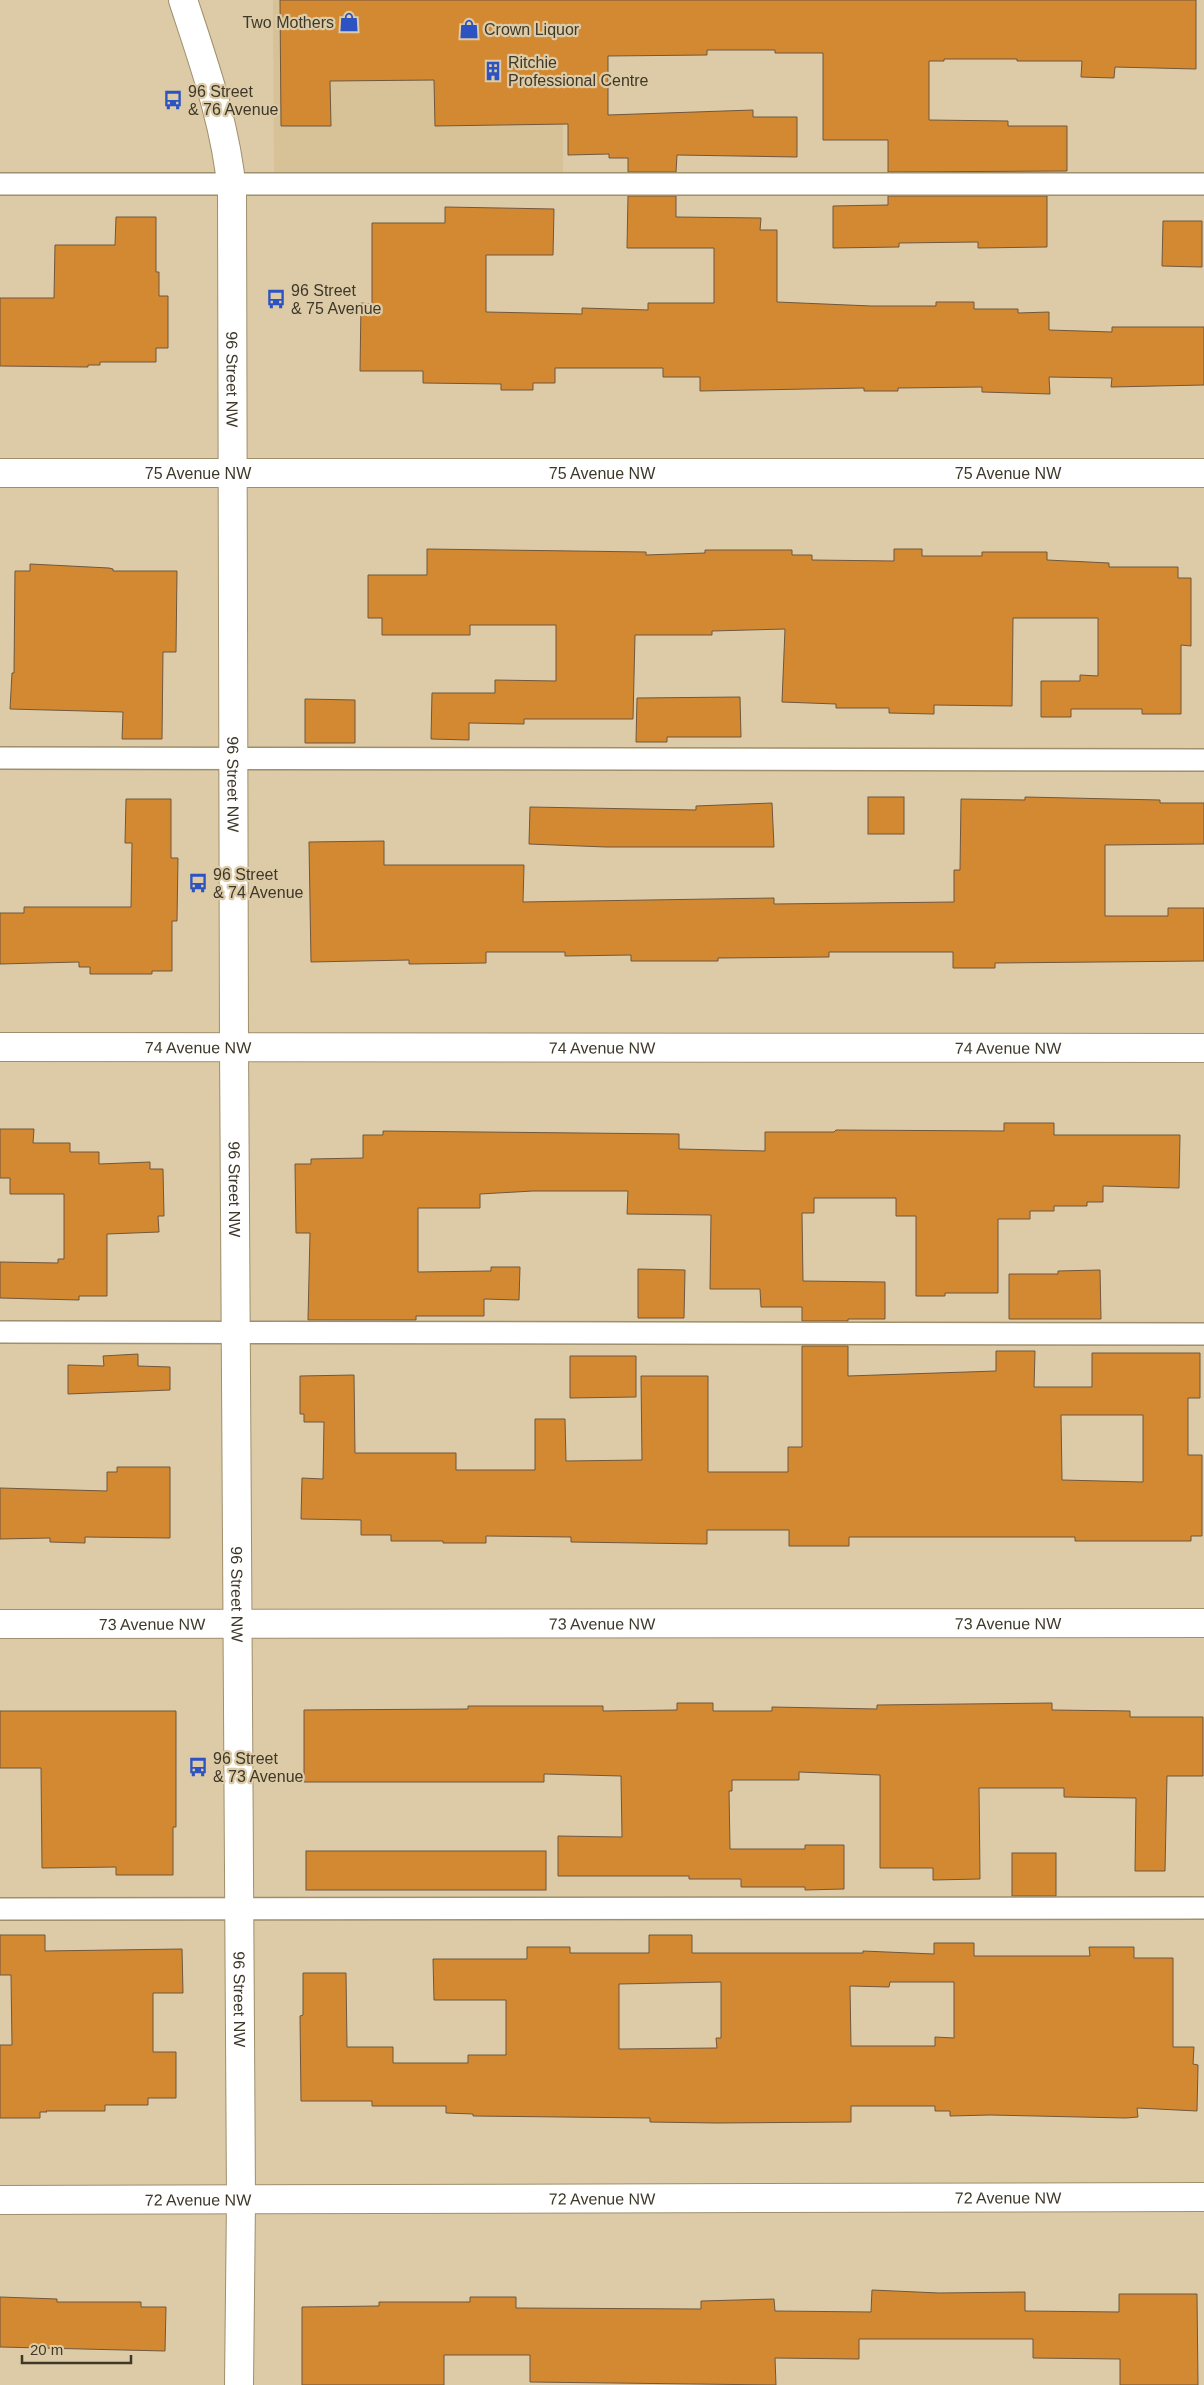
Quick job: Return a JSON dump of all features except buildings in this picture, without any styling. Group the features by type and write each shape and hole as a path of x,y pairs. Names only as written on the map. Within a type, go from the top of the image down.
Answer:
{"street":[{"name":"96 Street NW","path":"183,0 218,109 226,140 231,184 241,2200 239,2385"},
{"name":"75 Avenue NW","path":"0,473 1204,473"},
{"name":"74 Avenue NW","path":"0,1047 1204,1048"},
{"name":"73 Avenue NW","path":"0,1624 1204,1623"},
{"name":"72 Avenue NW","path":"0,2200 1204,2196"}],"lane":[{"path":"0,184 1204,184"},
{"path":"0,758 1204,760"},
{"path":"0,1332 1204,1334"},
{"path":"0,1909 1204,1908"}],"shaded area":[{"path":"273,0 562,0 563,176 274,175"}],"place":[{"name":"Two Mothers","path":"349,22"},
{"name":"Crown Liquor","path":"469,29"},
{"name":"Ritchie Professional Centre","path":"493,71"},
{"name":"96 Street & 76 Avenue","path":"173,100"},
{"name":"96 Street & 75 Avenue","path":"276,299"},
{"name":"96 Street & 74 Avenue","path":"198,883"},
{"name":"96 Street & 73 Avenue","path":"198,1767"}]}
